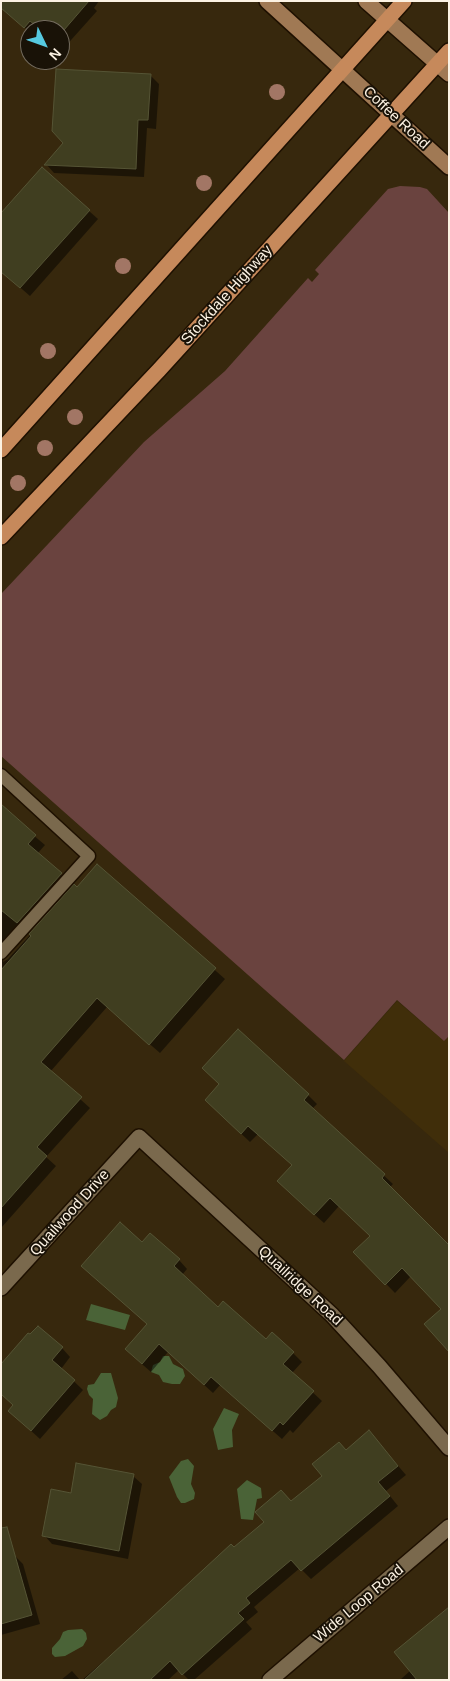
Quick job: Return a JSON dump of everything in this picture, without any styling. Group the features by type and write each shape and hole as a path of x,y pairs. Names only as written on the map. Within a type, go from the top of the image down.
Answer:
{"main road":[{"name":"Coffee Road","path":"267,1 344,69 449,167"},
{"path":"366,1 449,74"},
{"path":"1,450 404,1"},
{"name":"Stockdale Highway","path":"1,537 159,370 449,51"}],"street":[{"name":"Quailwood Drive","path":"1,1288 139,1137"},
{"name":"Quailridge Road","path":"139,1137 332,1314 449,1448"},
{"name":"Wide Loop Road","path":"270,1680 449,1527"}],"lane":[{"path":"1,775 89,856 1,953"}],"shaded area":[{"path":"400,186 427,189 449,213 449,1036 444,1041 397,1000 344,1060 1,756 1,594 144,442 225,371 308,278 312,282 319,274 315,270 388,189"},
{"path":"397,1001 444,1041 449,1036 449,1153 344,1061"},
{"path":"91,1304 130,1315 125,1330 86,1320"},
{"path":"163,1356 169,1356 173,1364 183,1369 185,1376 180,1384 163,1382 159,1375 151,1372 153,1365 160,1362"},
{"path":"101,1373 111,1373 118,1398 116,1407 100,1420 92,1414 93,1399 87,1389 88,1385 94,1384"},
{"path":"224,1408 239,1414 232,1430 233,1447 218,1450 213,1429"},
{"path":"188,1459 194,1466 191,1484 195,1493 194,1499 181,1503 169,1477 181,1461"},
{"path":"247,1480 261,1488 262,1498 257,1499 253,1520 241,1519 237,1489"},
{"path":"82,1629 86,1633 87,1639 83,1646 65,1656 55,1657 52,1654 52,1648 63,1632"}],"building":[{"path":"1,1 89,1 70,23 70,20 20,20 20,25 1,8"},
{"path":"56,70 151,74 148,120 138,120 136,169 44,165 63,143 52,131"},
{"path":"42,167 90,210 20,288 1,272 1,213"},
{"path":"1,804 36,835 28,844 62,873 17,923 1,910"},
{"path":"97,864 216,968 149,1045 97,998 41,1062 82,1097 37,1147 47,1156 1,1208 1,970 31,936 29,934 74,884 77,887"},
{"path":"238,1029 309,1094 304,1100 385,1174 382,1178 449,1245 449,1352 424,1324 441,1309 402,1268 385,1285 353,1252 370,1236 330,1198 314,1215 277,1181 292,1165 248,1126 241,1134 205,1100 219,1084 202,1068"},
{"path":"120,1222 142,1242 150,1233 180,1259 174,1266 218,1307 223,1301 266,1339 272,1332 294,1352 283,1364 314,1391 283,1425 280,1422 272,1431 211,1377 204,1385 159,1344 142,1364 125,1349 147,1324 81,1266"},
{"path":"38,1326 63,1347 52,1360 75,1380 31,1431 8,1411 13,1405 1,1394 1,1364 28,1333 30,1334"},
{"path":"369,1430 398,1466 378,1482 390,1496 301,1571 291,1560 246,1598 250,1603 238,1613 244,1619 182,1675 170,1661 150,1680 84,1680 231,1544 234,1547 264,1522 255,1512 281,1490 291,1501 322,1476 312,1464 339,1442 346,1450"},
{"path":"76,1463 134,1474 119,1551 42,1536 51,1489 71,1493"},
{"path":"7,1527 32,1615 1,1624 1,1528"},
{"path":"449,1607 449,1680 417,1680 394,1652"}]}
